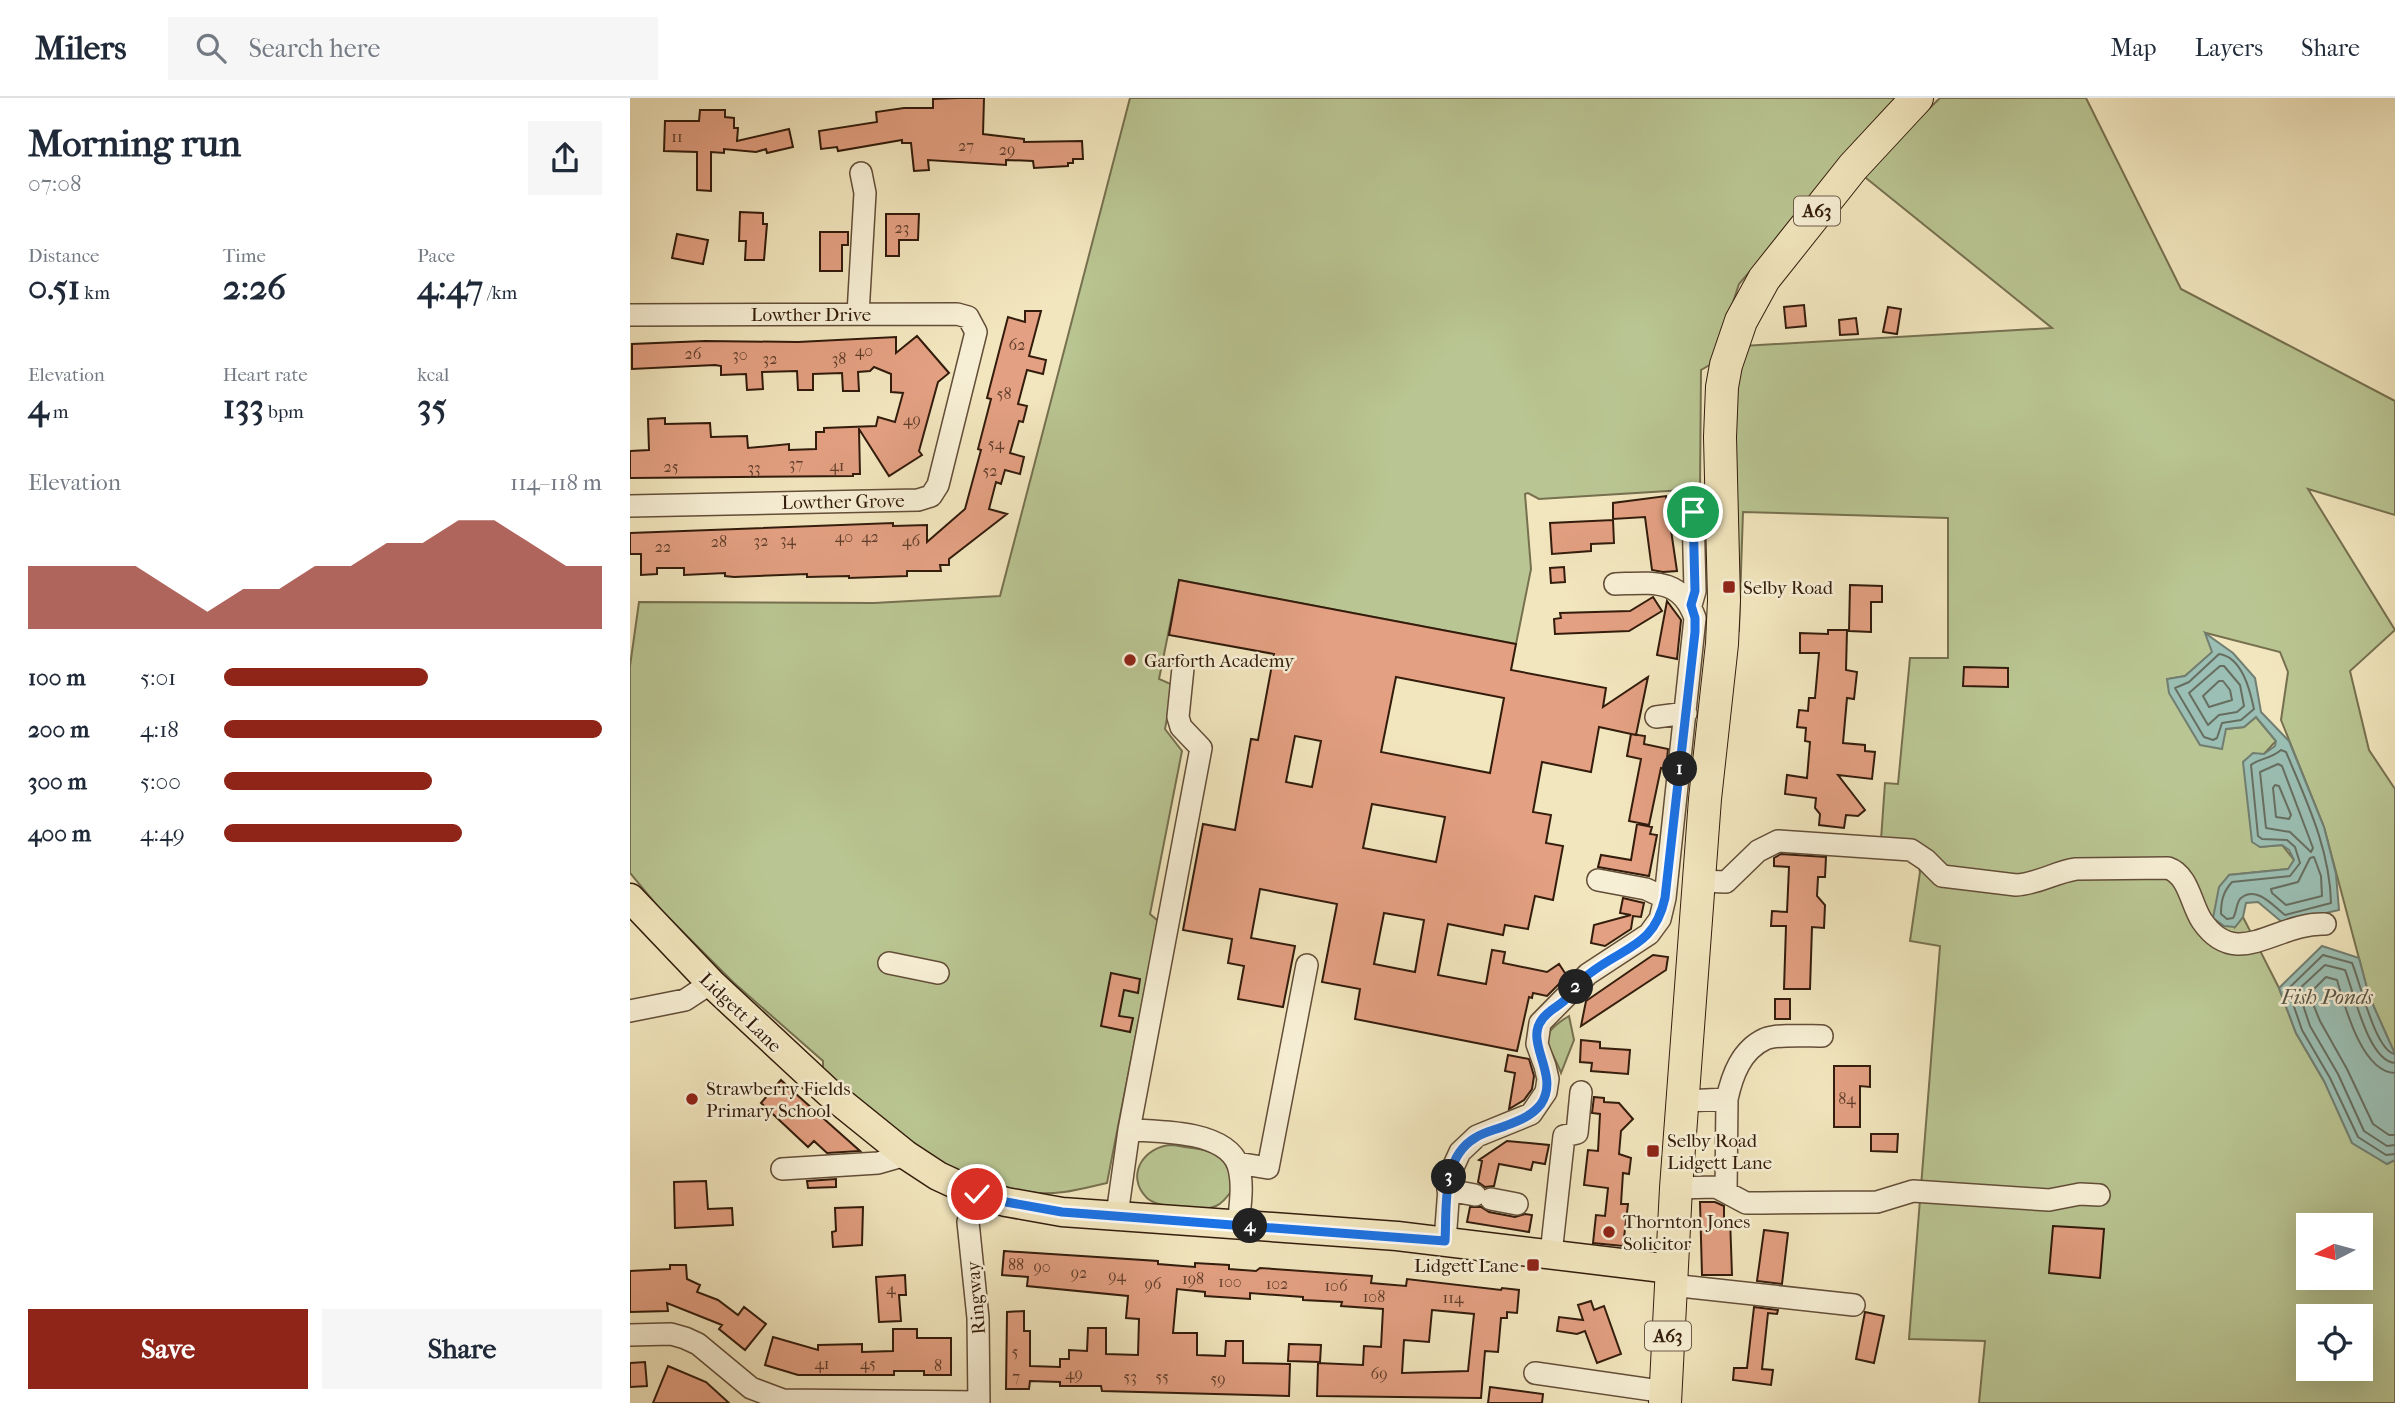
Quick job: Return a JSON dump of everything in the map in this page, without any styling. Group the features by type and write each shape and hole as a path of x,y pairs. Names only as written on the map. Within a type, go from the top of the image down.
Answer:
{"highway":[{"name":"A63","path":"1665,1398 1676,1188 1699,881 1724,611 1720,437 1722,387 1726,365 1741,321 1764,279 1789,245 1888,128 1917,98"}],"main road":[{"name":"Lidgett Lane","path":"634,910 821,1085 906,1155 938,1176 977,1194 1035,1208 1445,1241 1551,1254 1671,1277"}],"street":[{"path":"858,314 864,193 861,173"},
{"name":"Lowther Drive","path":"630,315 963,314 975,326 975,337"},
{"name":"Lowther Grove","path":"630,506 918,500 931,496 938,485 975,337"},
{"path":"1691,605 1695,591 1693,512"},
{"path":"1445,1241 1448,1190 1454,1163 1467,1143 1477,1136 1531,1114 1546,1092 1548,1079 1536,1044 1536,1033 1546,1014 1567,999 1588,974 1649,934 1660,919 1665,898 1695,618 1691,605 1683,594 1672,587 1658,583 1615,584"},
{"path":"1117,1215 1129,1130 1201,748 1181,727 1178,717 1183,668"},
{"path":"1656,717 1686,713"},
{"path":"1699,881 1726,881 1767,845 1790,841 1911,850 1942,876 2016,886 2028,885 2063,871 2076,869 2168,868 2179,874 2199,916 2211,934 2230,945 2251,943 2300,925 2325,924"},
{"path":"1598,880 1646,889 1665,898"},
{"path":"889,963 938,973"},
{"path":"1237,1163 1268,1168 1307,965"},
{"path":"630,1011 685,999 710,983"},
{"path":"1726,1192 1727,1099 1732,1075 1744,1056 1766,1039 1822,1035"},
{"path":"1551,1254 1564,1136 1577,1133 1581,1093"},
{"path":"1684,1101 1727,1099"},
{"path":"1129,1130 1158,1131 1211,1140 1226,1147 1237,1163 1241,1181 1238,1226"},
{"path":"782,1169 878,1163 906,1155"},
{"path":"1676,1188 1716,1187 1746,1203 1877,1202 1913,1191 2049,1200 2080,1194 2099,1195"},
{"path":"1448,1190 1517,1204"},
{"name":"Ringway","path":"977,1194 968,1222 978,1318 979,1402"},
{"path":"1671,1277 1854,1305"},
{"path":"630,1335 671,1334 685,1338 698,1344 751,1388 783,1400 979,1402"},
{"path":"1535,1373 1665,1398"}],"green space":[{"name":"Garforth Academy","path":"1130,98 1898,98 1739,284 1713,363 1701,370 1700,489 1539,499 1525,494 1531,569 1516,644 1179,580 1159,679 1173,685 1165,729 1182,751 1150,914 1163,925 1153,947 1107,1183 1064,1192 1029,1193 995,1186 963,1174 933,1157 876,1115 823,1071 823,1061 733,982 659,908 630,873 630,666 639,602 874,603 1000,596"},
{"path":"1940,98 2086,98 2181,289 2395,401 2395,515 2308,489 2395,630 2350,671 2369,750 2395,789 2395,1054 2369,996 2324,827 2281,720 2288,672 2280,652 2206,633 2213,652 2185,676 2168,679 2226,729 2244,727 2256,717 2276,741 2264,754 2260,847 2282,845 2294,860 2289,869 2229,875 2235,927 2243,917 2279,988 2296,1033 2324,1081 2387,1164 2395,1160 2395,1403 1979,1403 1985,1341 1909,1339 1940,946 1910,941 1920,872 1918,864 1912,860 1880,854 1885,783 1898,784 1910,658 1948,658 1948,518 1743,512 1739,630 1734,624 1731,402 1743,346 2052,328 1861,174"},
{"path":"1569,1016 1574,1040 1561,1073 1547,1042 1551,1030"},
{"path":"1173,1145 1207,1151 1222,1158 1227,1165 1232,1190 1223,1201 1210,1208 1191,1209 1170,1207 1147,1198 1137,1180 1141,1163 1154,1150"}],"water":[{"path":"2205,633 2233,653 2255,678 2261,712 2289,741 2324,827 2336,874 2339,910 2283,923 2258,902 2246,903 2243,917 2235,927 2224,926 2213,918 2219,887 2229,875 2288,869 2294,860 2289,850 2282,845 2260,847 2252,842 2243,762 2253,753 2264,754 2275,746 2276,741 2256,717 2244,727 2226,729 2222,749 2200,745 2169,693 2167,679 2185,676 2212,652"},
{"name":"Fish Ponds","path":"2322,946 2359,958 2369,996 2395,1054 2395,1160 2387,1164 2352,1143 2324,1081 2296,1033 2279,988"}],"building":[{"path":"984,98 983,134 1024,139 1024,142 1082,141 1083,159 1073,159 1073,163 1068,163 1068,166 1034,168 1033,161 1006,160 1006,165 928,160 929,170 914,171 911,143 902,143 902,140 838,151 837,147 821,149 819,131 877,122 876,112 933,108 933,99"},
{"path":"700,110 725,110 725,117 734,118 734,128 738,128 737,141 789,129 793,147 767,153 766,149 756,152 724,149 724,153 711,152 711,191 697,190 697,152 664,151 665,121 699,121"},
{"path":"740,212 763,213 763,224 767,224 764,260 745,260 746,241 739,241"},
{"path":"886,214 919,214 918,240 899,240 899,256 886,256"},
{"path":"820,232 848,232 848,245 842,245 842,271 820,271"},
{"path":"677,234 708,240 703,264 672,258"},
{"path":"1804,305 1806,326 1786,328 1784,307"},
{"path":"1888,307 1901,309 1897,334 1883,332"},
{"path":"1025,311 1041,311 1029,356 1046,360 1043,374 1027,370 1018,404 1027,406 1023,422 1019,421 1010,453 1024,457 1020,474 1005,470 1001,484 996,482 989,509 1007,514 949,559 949,565 940,565 941,571 907,571 907,576 849,578 807,577 807,574 734,577 725,576 725,573 684,575 684,568 657,568 657,574 641,575 641,554 630,554 630,533 893,523 893,526 927,525 927,542 965,509 981,450 978,449 991,399 987,398 1008,317 1025,322"},
{"path":"1856,318 1858,334 1840,335 1839,320"},
{"path":"917,336 949,373 938,382 919,451 922,455 889,476 859,429 860,474 853,476 630,478 630,451 649,450 648,419 665,418 665,424 710,423 711,437 747,436 748,448 789,444 789,450 816,449 816,432 824,432 824,428 876,426 878,417 895,422 903,393 891,392 891,374 874,367 870,371 858,372 859,391 843,391 842,373 813,374 813,390 798,390 797,371 762,372 763,389 747,390 746,374 721,375 721,366 632,369 632,344 705,341 798,342 896,337 896,353"},
{"path":"1666,496 1677,571 1663,572 1652,570 1645,517 1613,519 1613,503"},
{"path":"1613,520 1614,543 1591,544 1591,551 1552,554 1550,523"},
{"path":"1564,567 1565,582 1551,583 1550,568"},
{"path":"1179,580 1516,644 1511,670 1606,688 1603,707 1648,677 1636,735 1599,727 1591,772 1542,762 1533,812 1551,815 1546,843 1563,846 1553,900 1535,896 1528,929 1505,925 1503,935 1448,924 1438,975 1486,984 1492,950 1505,952 1503,963 1547,972 1559,964 1567,976 1547,996 1533,993 1532,998 1529,997 1517,1051 1355,1019 1360,989 1322,982 1337,904 1260,889 1251,938 1295,946 1283,1007 1238,999 1244,966 1228,963 1232,939 1183,930 1203,824 1235,830 1251,739 1258,740 1274,654 1169,635","holes":["1396,677 1504,698 1490,773 1381,752","1295,736 1321,741 1312,787 1286,782","1372,804 1445,817 1436,862 1363,848","1384,913 1424,920 1415,972 1374,964"]},
{"path":"1850,585 1882,586 1882,602 1871,602 1871,632 1849,631"},
{"path":"1653,597 1662,611 1629,631 1555,634 1554,619 1561,618 1560,613 1630,611"},
{"path":"1667,601 1681,620 1677,659 1657,655"},
{"path":"1828,630 1847,630 1846,670 1857,672 1854,699 1847,698 1843,743 1865,745 1865,751 1875,752 1872,779 1838,775 1865,810 1858,816 1846,815 1844,828 1819,825 1820,814 1815,808 1816,798 1785,794 1787,775 1807,778 1810,742 1805,741 1806,728 1797,727 1799,710 1808,711 1809,698 1815,698 1819,653 1800,653 1800,633 1828,634"},
{"path":"1964,667 2008,668 2008,687 1963,686"},
{"path":"1631,734 1645,736 1644,744 1668,749 1666,769 1661,768 1649,825 1629,821 1641,759 1627,756"},
{"path":"1637,824 1652,827 1650,834 1657,835 1649,876 1598,867 1601,855 1631,860"},
{"path":"1781,854 1826,857 1825,877 1818,877 1817,896 1825,905 1824,928 1812,927 1810,989 1784,989 1786,926 1771,926 1772,911 1787,912 1789,867 1774,866 1774,858"},
{"path":"1623,898 1644,903 1641,917 1633,916 1631,929 1605,946 1591,943 1594,925 1631,915 1620,913"},
{"path":"1653,955 1668,957 1666,970 1581,1026 1586,1001"},
{"path":"1111,973 1140,979 1138,993 1124,990 1119,1016 1133,1018 1130,1032 1101,1026"},
{"path":"1775,999 1790,999 1790,1019 1775,1019"},
{"path":"1581,1040 1600,1042 1600,1048 1630,1050 1628,1074 1591,1071 1592,1063 1580,1062"},
{"path":"1508,1055 1529,1059 1534,1076 1532,1089 1524,1100 1509,1109 1515,1073 1505,1071"},
{"path":"1834,1066 1870,1066 1870,1087 1860,1086 1860,1127 1834,1127"},
{"path":"781,1080 860,1151 827,1153 814,1141 808,1147 761,1103"},
{"path":"1594,1097 1604,1098 1604,1102 1619,1103 1633,1119 1621,1131 1619,1154 1631,1158 1629,1174 1623,1173 1621,1204 1628,1204 1623,1246 1593,1243 1596,1215 1605,1216 1608,1188 1584,1185 1588,1150 1598,1151 1600,1114 1592,1113"},
{"path":"1871,1134 1898,1134 1897,1152 1871,1151"},
{"path":"1507,1141 1549,1145 1545,1164 1533,1162 1531,1170 1499,1164 1494,1186 1485,1187 1478,1182 1482,1161 1479,1160"},
{"path":"836,1179 836,1187 808,1188 807,1181"},
{"path":"706,1181 708,1209 732,1208 733,1225 675,1228 674,1182"},
{"path":"1700,1202 1715,1202 1724,1206 1724,1218 1730,1218 1732,1275 1702,1275"},
{"path":"863,1207 862,1245 833,1247 832,1232 836,1231 835,1208"},
{"path":"1470,1207 1481,1207 1489,1212 1515,1217 1532,1215 1529,1232 1467,1222"},
{"path":"2053,1226 2104,1229 2100,1278 2049,1273"},
{"path":"1764,1230 1788,1233 1782,1284 1757,1281"},
{"path":"1004,1251 1158,1261 1158,1264 1195,1267 1195,1263 1229,1265 1229,1269 1256,1271 1260,1268 1372,1276 1371,1283 1406,1286 1407,1279 1519,1290 1517,1313 1507,1312 1507,1318 1501,1318 1498,1352 1485,1351 1481,1398 1317,1396 1318,1363 1363,1365 1364,1346 1381,1347 1383,1309 1341,1306 1342,1302 1303,1300 1303,1297 1250,1293 1250,1299 1205,1296 1205,1292 1177,1289 1173,1333 1197,1333 1197,1355 1225,1356 1226,1341 1243,1341 1243,1363 1290,1364 1289,1396 1102,1391 1101,1386 1060,1386 1060,1382 1030,1381 1029,1389 1006,1389 1007,1312 1024,1311 1024,1331 1030,1331 1030,1366 1060,1367 1060,1359 1069,1359 1069,1350 1087,1351 1088,1328 1106,1328 1106,1354 1138,1355 1139,1319 1126,1318 1128,1296 1027,1286 1028,1277 1002,1275","holes":["1432,1310 1474,1314 1468,1371 1402,1373 1404,1340 1429,1342"]},
{"path":"670,1265 686,1265 687,1279 700,1285 697,1292 718,1300 738,1315 744,1307 766,1324 745,1350 719,1329 722,1325 667,1303 668,1311 630,1312 630,1271 670,1269"},
{"path":"905,1275 906,1295 899,1295 901,1321 879,1322 876,1277"},
{"path":"1591,1301 1594,1310 1604,1306 1621,1354 1597,1363 1585,1331 1577,1334 1557,1331 1559,1317 1583,1320 1578,1305"},
{"path":"1754,1307 1778,1310 1777,1314 1768,1313 1762,1369 1773,1370 1771,1385 1733,1380 1734,1368 1747,1368"},
{"path":"1865,1312 1884,1316 1874,1363 1856,1359"},
{"path":"893,1329 917,1329 917,1338 951,1338 951,1375 924,1375 924,1371 894,1371 894,1375 798,1375 765,1365 773,1337 818,1350 818,1345 862,1344 862,1352 893,1351"},
{"path":"1289,1344 1321,1345 1320,1362 1288,1361"},
{"path":"645,1362 647,1386 630,1387 630,1363"},
{"path":"668,1366 706,1382 729,1403 653,1403"},
{"path":"1490,1387 1543,1394 1542,1403 1488,1403"}],"place":[{"name":"Selby Road","path":"1729,587"},
{"name":"Garforth Academy","path":"1130,660"},
{"name":"Strawberry Fields Primary School","path":"692,1099"},
{"name":"Selby Road Lidgett Lane","path":"1653,1151"},
{"name":"Thornton Jones Solicitor","path":"1609,1232"},
{"name":"Lidgett Lane","path":"1533,1265"}],"route":[{"path":"977,1194 1062,1212 1445,1241 1450,1174 1460,1152 1477,1136 1531,1114 1546,1092 1548,1079 1536,1044 1536,1033 1546,1014 1567,999 1588,974 1649,934 1660,919 1665,898 1695,632 1691,605 1695,591 1693,512"}]}
